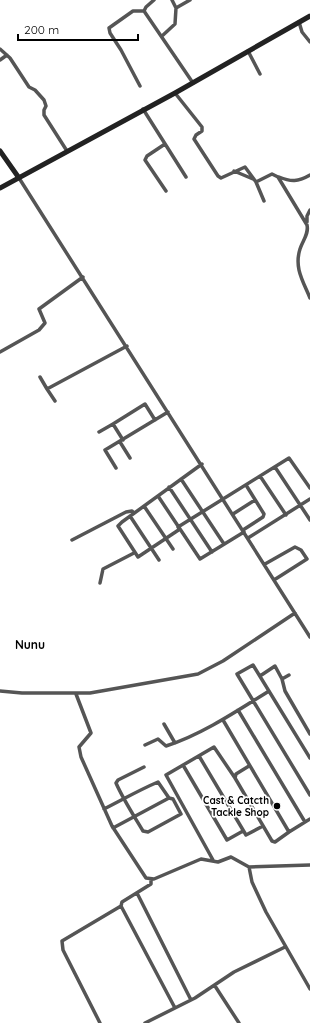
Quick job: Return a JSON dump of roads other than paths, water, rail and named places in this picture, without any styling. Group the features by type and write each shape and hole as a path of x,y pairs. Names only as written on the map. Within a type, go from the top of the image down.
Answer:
{"main road":[{"path":"0,188 193,83 248,50 310,16"},
{"path":"0,151 19,178"}],"street":[{"path":"144,11 146,7 154,0"},
{"path":"162,36 175,24 176,8 172,0"},
{"path":"176,8 190,0"},
{"path":"140,86 110,33 109,28 133,11 144,11"},
{"path":"144,11 193,83"},
{"path":"299,22 302,32 310,42"},
{"path":"0,49 17,67 29,87 35,90 44,100 46,106 44,115 67,151"},
{"path":"248,50 260,74"},
{"path":"0,60 7,55"},
{"path":"175,92 202,127 202,131 196,135 194,139 218,176 221,178 245,167 255,181 264,201"},
{"path":"143,109 186,177"},
{"path":"165,144 146,156 145,160 166,191"},
{"path":"234,171 255,181 272,174 294,182 301,181 310,175"},
{"path":"278,177 309,231"},
{"path":"19,178 310,636"},
{"path":"310,210 307,216 309,231 300,249 298,267 301,280 310,298"},
{"path":"0,352 39,330 45,323 39,309 83,277"},
{"path":"47,389 127,346"},
{"path":"40,377 55,401"},
{"path":"100,432 145,404 155,420"},
{"path":"116,468 105,450 168,412"},
{"path":"113,424 130,458"},
{"path":"202,464 119,524 119,528 134,553 139,557 203,511 290,458 310,488"},
{"path":"275,467 310,520"},
{"path":"260,476 286,515"},
{"path":"182,479 224,544"},
{"path":"158,496 199,559 202,560 264,516 246,485"},
{"path":"170,487 212,552"},
{"path":"248,538 310,499"},
{"path":"233,514 255,500"},
{"path":"144,506 173,549"},
{"path":"72,540 126,512 132,511 134,513"},
{"path":"130,516 159,560"},
{"path":"265,564 296,547 301,550 307,559 274,580"},
{"path":"100,583 104,569 134,553"},
{"path":"0,691 76,694 107,692 198,674 223,661 295,613"},
{"path":"272,661 282,678 285,691 310,734"},
{"path":"310,758 253,665 237,674 310,795"},
{"path":"260,676 275,666"},
{"path":"282,678 289,675"},
{"path":"145,745 158,739 166,746 175,743 223,720 269,691"},
{"path":"76,694 91,733 78,749 113,828 145,877 151,879 201,859 222,861 231,858 249,867 310,865"},
{"path":"238,710 305,822"},
{"path":"223,720 289,832"},
{"path":"164,724 175,743"},
{"path":"213,861 166,775 216,748 273,842 310,818"},
{"path":"199,756 246,835 263,826"},
{"path":"183,765 227,840 243,830"},
{"path":"235,778 236,774 249,766"},
{"path":"104,809 125,799 158,782 169,798 173,799 181,814 146,833 143,832 125,799 116,781 144,767"},
{"path":"113,828 169,798"},
{"path":"249,867 252,882 285,947 310,989"},
{"path":"100,1023 63,950 62,941 121,906 122,902 151,884 151,879"},
{"path":"137,893 191,1000"},
{"path":"121,906 175,1008"},
{"path":"145,1023 191,1000 215,986 234,972 285,947"},
{"path":"215,986 239,1023"}],"place":[{"name":"Cast & Catcth Tackle Shop","path":"277,806"}],"district":[{"name":"Nunu","path":"30,645"}]}
